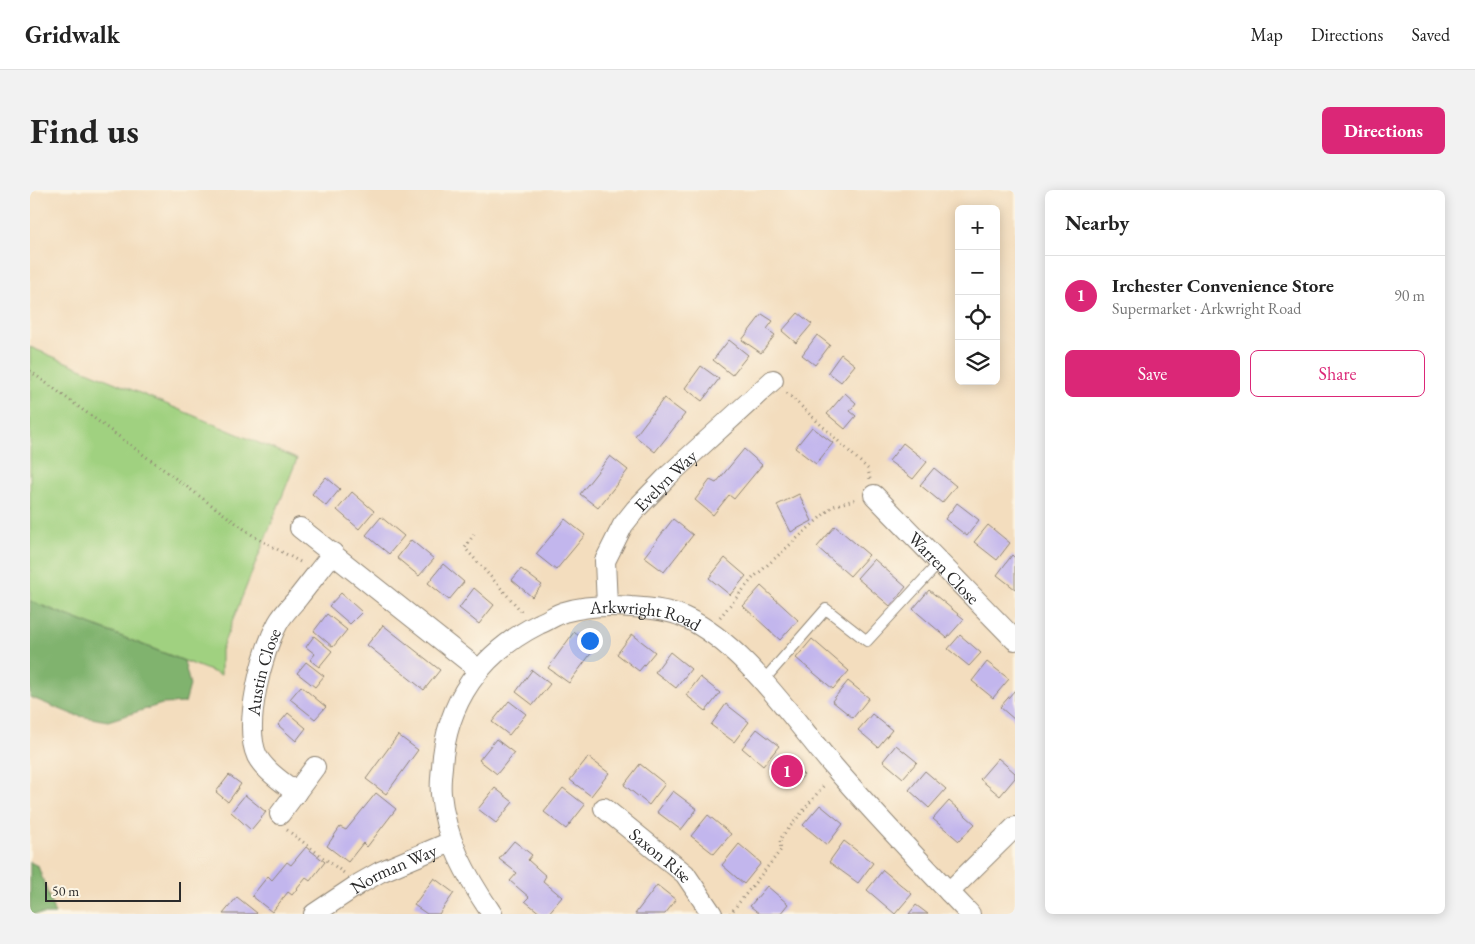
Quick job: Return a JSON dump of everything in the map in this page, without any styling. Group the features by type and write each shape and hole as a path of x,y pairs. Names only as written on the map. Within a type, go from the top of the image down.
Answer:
{"street":[{"name":"Evelyn Way","path":"607,605 605,561 623,525 668,476 773,380"},
{"name":"Warren Close","path":"874,495 1015,640"},
{"path":"300,528 479,670"},
{"name":"Austin Close","path":"296,793 266,768 258,757 252,740 251,720 261,668 269,643 279,622 333,553"},
{"name":"Arkwright Road","path":"492,914 468,878 451,842 444,819 440,791 443,750 447,728 458,702 479,670 499,650 520,634 563,612 607,605 649,608 684,617 722,641 763,681 836,770 970,914"},
{"path":"280,814 315,768"},
{"name":"Saxon Rise","path":"604,808 685,874 709,913"},
{"path":"949,892 1015,828"},
{"name":"Norman Way","path":"314,914 380,872 451,842"}],"lane":[{"path":"763,681 826,609 867,641 940,562"}],"path":[{"path":"30,371 255,537 318,572"},
{"path":"707,632 753,578 833,506 874,495 868,469 773,380"},
{"path":"474,534 465,548 536,626"},
{"path":"730,914 781,850 780,839 836,770"},
{"path":"280,814 280,824 359,884"}],"green space":[{"path":"30,347 297,459 221,650 221,675 30,601"},
{"path":"30,601 184,661 190,685 185,703 162,704 108,721 74,715 30,697"},
{"path":"30,862 38,866 55,914 30,914"}],"building":[{"path":"798,313 812,324 796,343 782,331"},
{"path":"762,314 773,321 767,329 775,335 761,353 742,340"},
{"path":"817,335 830,345 815,365 802,355"},
{"path":"729,340 748,355 732,375 713,360"},
{"path":"841,354 855,365 841,382 828,372"},
{"path":"701,366 719,379 702,401 685,388"},
{"path":"845,393 856,403 850,411 856,416 845,429 827,414"},
{"path":"664,398 685,414 655,452 635,436"},
{"path":"812,427 833,443 816,464 795,448"},
{"path":"903,443 927,462 913,479 889,461"},
{"path":"744,449 762,465 734,499 729,495 713,515 695,500 710,480 716,483"},
{"path":"610,456 628,470 598,508 580,494"},
{"path":"934,468 956,486 942,503 920,485"},
{"path":"326,477 340,489 326,506 312,494"},
{"path":"352,492 374,511 359,529 337,510"},
{"path":"799,494 812,521 791,532 777,505"},
{"path":"957,503 979,520 967,536 945,519"},
{"path":"381,517 404,536 389,554 366,535"},
{"path":"565,519 585,535 556,570 536,554"},
{"path":"673,519 693,535 664,572 644,557"},
{"path":"988,525 1010,543 997,560 974,542"},
{"path":"835,526 869,555 850,576 817,547"},
{"path":"411,540 434,559 419,576 397,558"},
{"path":"1012,555 1015,558 1015,589 997,575"},
{"path":"725,558 746,576 730,595 709,578"},
{"path":"874,559 906,587 890,606 857,578"},
{"path":"443,564 464,582 449,600 428,583"},
{"path":"521,569 542,585 532,597 512,580"},
{"path":"761,586 798,620 780,640 743,606"},
{"path":"474,588 494,605 479,624 459,608"},
{"path":"929,590 964,619 947,638 913,609"},
{"path":"341,593 362,612 350,624 329,606"},
{"path":"327,614 347,630 333,647 314,631"},
{"path":"383,625 440,670 424,690 367,645"},
{"path":"574,632 595,648 569,683 548,668"},
{"path":"632,634 655,652 639,671 617,654"},
{"path":"960,635 981,653 969,666 948,649"},
{"path":"314,636 332,651 319,667 310,660 315,654 306,647"},
{"path":"812,639 849,671 833,689 796,658"},
{"path":"670,652 691,669 676,688 655,672"},
{"path":"306,662 324,676 315,687 297,673"},
{"path":"987,662 1009,679 993,698 972,681"},
{"path":"532,670 550,684 533,705 516,692"},
{"path":"700,677 720,693 706,711 686,695"},
{"path":"848,681 869,698 853,718 832,701"},
{"path":"301,686 326,707 315,719 290,699"},
{"path":"1015,690 1015,720 1000,707"},
{"path":"509,701 526,714 509,735 492,722"},
{"path":"726,704 749,722 734,742 711,725"},
{"path":"288,713 306,728 296,741 278,725"},
{"path":"872,714 892,730 878,747 858,730"},
{"path":"757,729 779,746 763,766 742,748"},
{"path":"398,735 418,750 386,794 366,779"},
{"path":"496,739 514,753 497,774 479,760"},
{"path":"896,745 917,762 903,778 883,761"},
{"path":"780,755 804,775 793,788 770,768"},
{"path":"588,757 609,773 591,796 570,780"},
{"path":"998,758 1015,773 1015,778 1000,796 980,779"},
{"path":"640,764 665,784 649,805 624,785"},
{"path":"925,771 946,789 929,808 909,790"},
{"path":"229,775 241,784 228,802 216,792"},
{"path":"495,788 513,802 496,823 478,809"},
{"path":"563,788 585,805 566,829 544,812"},
{"path":"673,791 697,809 681,830 657,812"},
{"path":"376,793 396,809 367,847 363,843 348,862 327,846 340,827 346,830"},
{"path":"245,795 266,812 251,830 231,812"},
{"path":"949,801 975,824 959,841 933,819"},
{"path":"820,805 843,824 827,845 803,825"},
{"path":"708,815 731,834 714,854 691,836"},
{"path":"514,841 532,855 528,860 546,876 543,881 562,897 548,914 541,914 525,901 529,897 510,881 517,873 499,859"},
{"path":"844,841 873,863 858,883 829,862"},
{"path":"739,844 761,863 744,884 722,865"},
{"path":"306,847 325,862 310,881 306,878 292,895 288,892 272,912 252,896 268,876 272,880 287,862 291,865"},
{"path":"883,870 912,894 895,914 867,890"},
{"path":"434,878 454,893 439,914 427,914 414,905"},
{"path":"657,885 676,900 665,914 635,914"},
{"path":"767,886 788,904 780,914 760,914 750,906"},
{"path":"237,897 257,913 223,914"},
{"path":"916,905 928,914 909,914"}],"place":[{"name":"Irchester Convenience Store","path":"787,771"}]}
